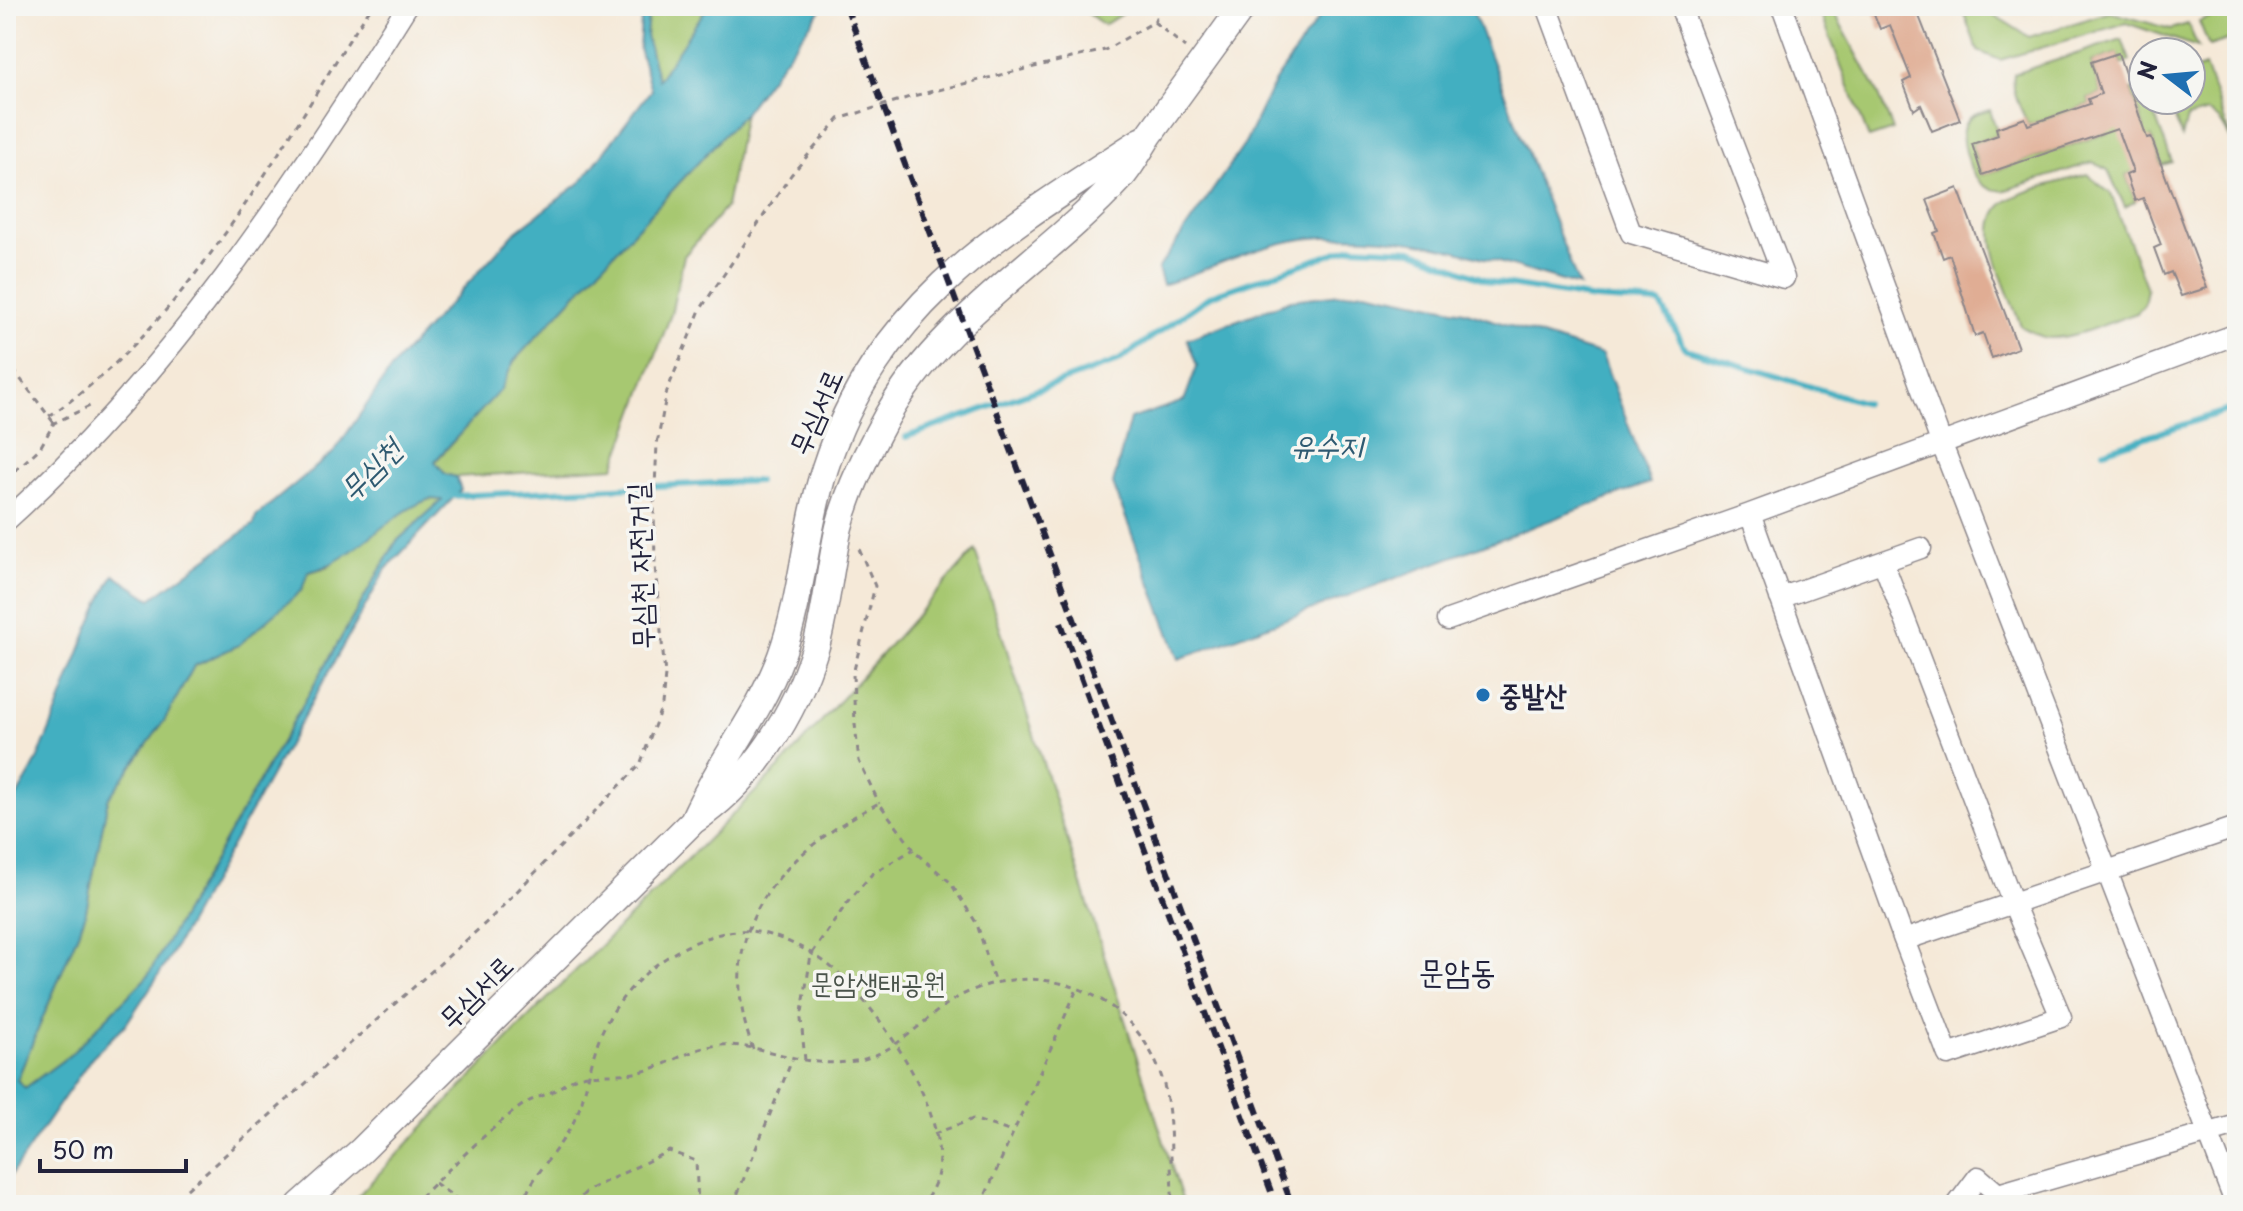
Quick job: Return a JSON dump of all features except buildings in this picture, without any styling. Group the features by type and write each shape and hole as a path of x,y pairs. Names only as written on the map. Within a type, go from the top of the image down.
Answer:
{"street":[{"path":"6,521 61,472 173,341 245,249 272,214 407,6"},
{"name":"무심서로","path":"300,1205 362,1150 693,821 725,799 759,759 799,692 816,645 840,526 856,476 908,383 938,346 996,289 1046,249 1122,178 1243,6"},
{"path":"1547,6 1631,233 1784,278 1680,6"},
{"path":"1782,6 1941,442 2236,1205"},
{"name":"무심서로","path":"693,821 709,785 756,714 780,658 796,609 824,471 840,425 877,358 902,322 960,266 1149,136"},
{"path":"1448,620 1750,514 2237,334"},
{"path":"1750,514 1948,1055 2061,1017 2013,903 1883,562"},
{"path":"1780,598 1921,548"},
{"path":"1904,940 2237,827"},
{"path":"1957,1205 1978,1177 2000,1200 2237,1125"}],"path":[{"path":"49,416 92,388 130,351 208,254 303,115 372,6"},
{"path":"1161,6 1154,22 1204,62"},
{"name":"무심천 자전거길","path":"169,1205 489,920 640,765 662,705 665,675 654,508 657,444 667,391 700,310 791,175 839,119 913,96 1105,50 1154,22"},
{"path":"6,360 54,423"},
{"path":"6,479 40,448 54,423 104,398"},
{"path":"857,545 875,586 853,674 859,761 879,803 914,849 950,882 977,924 995,983"},
{"path":"753,1049 742,1012 740,976 747,931 778,875 832,827 879,803"},
{"path":"805,1061 801,1019 811,955 847,903 872,874 914,849"},
{"path":"522,1205 527,1191 572,1126 583,1102 597,1044 629,991 649,970 695,943 747,931 777,939 836,971 897,1043 930,1116 934,1134 938,1173 923,1205"},
{"path":"411,1205 526,1103 575,1077 643,1071 707,1046 753,1049 792,1060 826,1064 859,1061 897,1043 938,1009 995,983 1059,980 1078,987 1126,1017 1145,1040 1162,1080 1171,1123 1173,1205"},
{"path":"981,1205 1078,987"},
{"path":"733,1205 792,1060"},
{"path":"934,1134 973,1119 1013,1133"},
{"path":"573,1205 588,1190 669,1151 696,1161 698,1205"},
{"path":"435,1183 465,1205"}],"green space":[{"path":"649,6 708,6 658,81 646,36"},
{"path":"1078,6 1134,6 1104,25"},
{"path":"1818,6 1831,6 1879,95 1893,130 1869,138"},
{"path":"1961,6 1980,6 2029,37 2110,12 2171,29 2188,24 2193,36 2165,36 2126,23 2000,60 1978,51"},
{"path":"2230,10 2237,37 2209,46 2199,21"},
{"path":"2122,39 2127,53 2127,62 2122,64 2118,53 2091,62 2101,94 2088,99 2090,104 2028,125 2015,95 2014,74"},
{"path":"2207,72 2231,139 2219,119 2208,112"},
{"path":"1990,110 1998,135 1972,144 1982,175 2107,133 2105,126 2144,128 2140,116 2155,116 2172,162 2162,165 2151,137 2133,172 2126,175 2135,201 2125,207 2108,170 2093,162 2003,191 1984,186 1971,168 1963,143 1967,121"},
{"path":"744,113 726,207 684,256 671,314 614,467 456,477 445,474 435,462 500,389 514,361"},
{"path":"2174,116 2194,116 2187,118 2182,137"},
{"path":"2087,174 2111,194 2147,289 2144,305 2137,313 2083,332 2043,337 2021,326 2003,280 1993,245 1995,214 2004,203 2021,194"},
{"path":"430,499 443,500 396,542 147,977 70,1055 25,1088 17,1080 85,916 108,799 164,721 194,666 239,645 308,572 326,568 408,507"},
{"name":"문암생태공원","path":"975,550 1184,1205 349,1205 522,1024 782,765"}],"water":[{"name":"무심천","path":"642,6 649,6 646,36 658,80 708,6 824,6 744,113 514,361 501,389 435,461 445,474 456,477 461,490 386,569 164,967 126,1024 92,1057 6,1182 6,829 11,823 13,806 36,762 92,621 114,575 151,599 254,524 256,516 334,452 396,362 514,233 581,182 651,90 639,48","holes":["430,499 442,500 396,542 147,977 70,1055 25,1088 17,1080 85,916 108,799 164,721 194,666 239,645 302,590 308,572 339,559 414,506"]},
{"path":"1327,6 1471,6 1579,286 1443,248 1409,241 1339,236 1303,239 1268,247 1163,285 1158,269 1244,145 1275,81"},
{"name":"유수지","path":"1365,291 1464,311 1602,355 1650,483 1179,659 1113,484 1130,419 1184,401 1197,366 1187,339 1291,300"}],"waterway":[{"path":"906,437 1118,361 1210,296 1352,247 1412,250 1491,282 1595,299 1660,303 1686,349 1865,403"},
{"path":"2104,451 2237,407"},
{"path":"451,496 758,481"}],"railway":[{"path":"846,6 1292,1205"},
{"path":"1061,623 1276,1205"}],"place":[{"name":"중발산","path":"1483,695"}],"district":[{"name":"문암동","path":"1457,972"}]}
